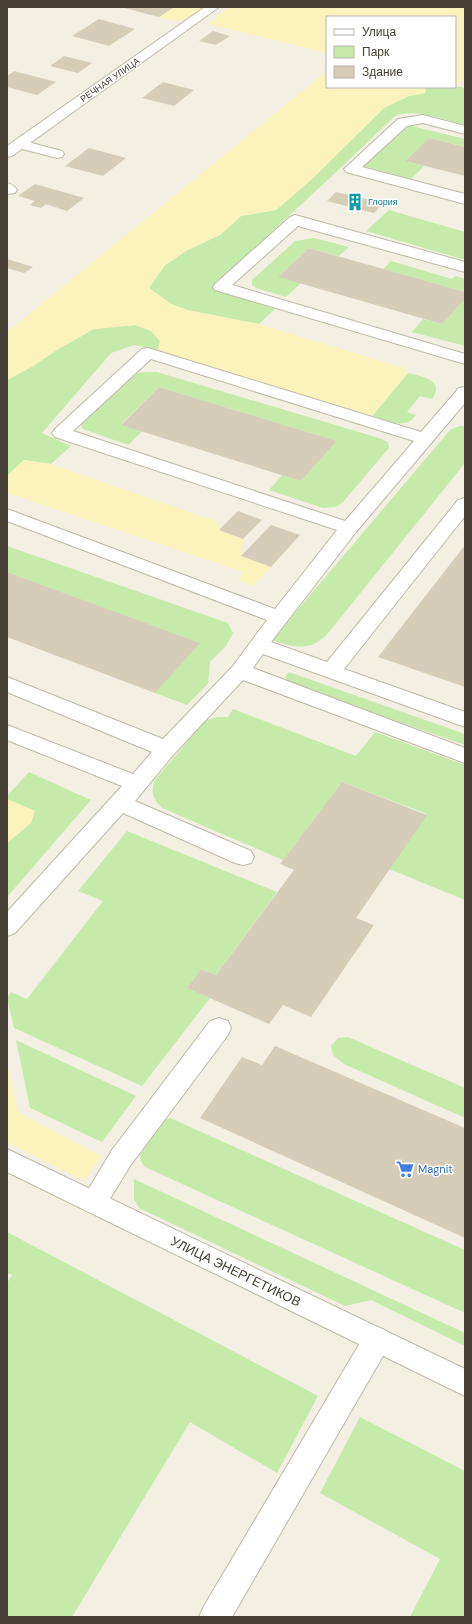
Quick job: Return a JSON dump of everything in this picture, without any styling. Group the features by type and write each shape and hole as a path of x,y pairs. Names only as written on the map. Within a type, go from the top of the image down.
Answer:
{"street":[{"name":"РЕЧНАЯ УЛИЦА","path":"7,153 213,7"},
{"path":"465,130 423,119 412,119 403,122 351,169 465,199"},
{"path":"20,144 57,154"},
{"path":"465,267 295,220 221,287 465,359"},
{"path":"349,528 61,433 148,353 424,439"},
{"path":"7,927 137,784 166,749 240,671 278,617 349,528 424,439 458,411 465,392"},
{"path":"331,671 465,504"},
{"path":"7,515 278,617"},
{"path":"259,645 465,720"},
{"path":"240,671 465,756"},
{"path":"7,684 166,749"},
{"path":"7,732 137,784"},
{"path":"120,803 244,857"},
{"path":"94,1202 121,1158 219,1028"},
{"name":"УЛИЦА ЭНЕРГЕТИКОВ","path":"7,1160 465,1383"},
{"path":"215,1617 377,1340"}],"green space":[{"path":"456,86 465,88 465,125 421,114 412,113 395,116 214,285 215,289 275,309 259,324 187,310 171,304 149,288 165,265 188,250 220,235 241,216 276,210 312,179 384,108 409,96 425,93 426,88 456,88"},
{"path":"404,124 465,139 465,147 429,138 405,161 424,166 411,179 360,165"},
{"path":"389,210 465,232 465,260 366,231"},
{"path":"314,238 349,247 339,256 309,248 279,276 301,283 286,297 256,288 252,285 252,280 295,241"},
{"path":"391,261 452,279 455,276 465,279 465,292 383,269"},
{"path":"465,299 465,346 412,332 423,319 442,324"},
{"path":"135,325 151,331 160,341 158,350 134,345 111,353 42,433 71,446 51,464 24,460 7,476 7,380 94,329"},
{"path":"157,372 379,438 388,442 389,448 343,502 336,507 323,508 269,490 282,475 301,481 337,441 159,387 121,424 142,431 128,445 83,429 80,424 133,374"},
{"path":"408,373 425,378 434,383 436,393 432,399 420,396 407,412 416,415 412,420 407,422 389,422 372,416"},
{"path":"459,426 465,426 465,463 329,632 316,643 303,646 288,645 272,640 450,430"},
{"path":"7,546 228,623 233,633 226,646 210,662 208,684 187,705 155,693 199,643 7,572"},
{"path":"289,672 465,734 465,745 288,683 285,677"},
{"path":"233,709 356,756 375,732 465,765 465,900 389,869 427,814 342,782 283,860 162,808 154,796 154,781 205,721 217,717 228,717"},
{"path":"29,772 91,800 7,897 7,843 31,823 35,811 7,799 7,796"},
{"path":"127,831 277,892 216,975 201,969 187,988 210,998 142,1086 14,1028 7,998 11,992 27,999 103,901 78,891"},
{"path":"348,1037 465,1088 465,1118 344,1064 333,1055 331,1046 338,1038"},
{"path":"16,1040 136,1096 102,1142 30,1108"},
{"path":"170,1118 465,1250 465,1313 145,1167 141,1161 140,1155 161,1121"},
{"path":"134,1179 465,1333 465,1346 371,1300 345,1306 139,1208 134,1199"},
{"path":"7,1232 318,1396 277,1473 190,1422 72,1617 7,1617 7,1283 12,1275 7,1273"},
{"path":"360,1417 465,1471 465,1617 410,1617 440,1559 320,1493"}],"sand":[{"path":"173,7 206,7 184,20 179,21 159,17"},
{"path":"230,7 465,7 465,77 456,85 456,16 326,16 326,53 208,24"},
{"path":"326,72 326,88 426,88 425,93 409,96 384,108 312,179 276,210 241,216 220,235 188,250 165,265 149,288 171,304 187,310 259,324 404,368 408,373 372,416 158,350 160,341 151,331 135,325 94,329 7,380 7,332"},
{"path":"24,460 51,464 218,522 219,530 243,539 241,556 271,567 252,586 238,580 243,572 7,493 7,476"},
{"path":"7,799 35,811 31,823 7,843"},
{"path":"7,1064 18,1112 101,1156 85,1181 7,1142"}],"building":[{"path":"120,7 174,7 159,17"},
{"path":"99,19 135,29 109,46 72,36"},
{"path":"213,31 230,36 216,45 199,41"},
{"path":"64,56 92,63 78,73 50,66"},
{"path":"14,71 56,82 37,95 7,87 7,76"},
{"path":"163,82 194,90 174,106 142,98"},
{"path":"429,138 465,147 465,176 405,161"},
{"path":"89,148 126,158 103,176 65,166"},
{"path":"35,184 84,198 67,211 46,204 41,208 30,205 35,201 18,196"},
{"name":"Глория","path":"336,192 383,203 374,213 327,201"},
{"path":"309,248 465,292 465,299 442,324 278,277"},
{"path":"7,259 33,267 24,273 7,268"},
{"path":"159,387 337,441 301,481 121,425"},
{"path":"238,511 262,520 243,539 219,530"},
{"path":"271,525 300,535 271,567 241,556"},
{"path":"465,545 465,687 378,657"},
{"path":"7,572 200,643 155,693 7,637"},
{"path":"342,782 427,815 356,918 374,925 311,1017 283,1005 269,1024 187,988 201,969 216,975 294,870 280,864"},
{"path":"275,1046 465,1128 465,1238 200,1118 242,1057 262,1065"}],"place":[{"name":"Глория","path":"355,202"},
{"name":"Magnit","path":"405,1169"}]}
